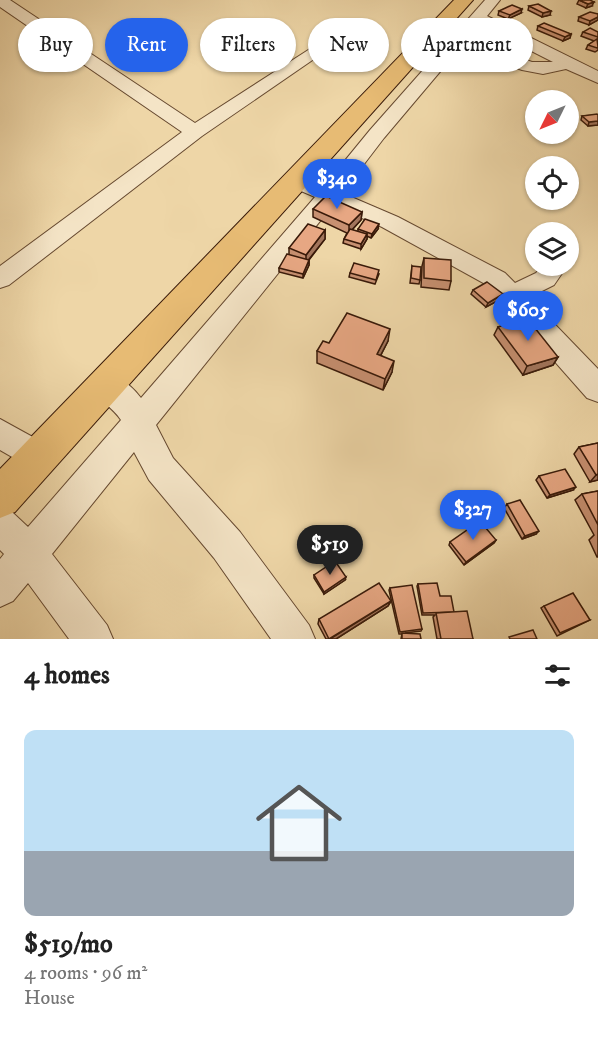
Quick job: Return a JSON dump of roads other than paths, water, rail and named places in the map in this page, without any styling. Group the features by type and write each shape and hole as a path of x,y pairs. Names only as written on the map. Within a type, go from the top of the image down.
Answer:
{"main road":[{"path":"0,498 295,180 471,9"}],"street":[{"path":"0,588 30,555 329,195 471,9 493,0"},
{"path":"5,8 195,132"},
{"path":"471,9 598,78"},
{"path":"0,279 195,132 308,57"},
{"path":"533,66 543,69 560,66 563,61"},
{"path":"295,180 390,222 496,279 598,389"},
{"path":"530,315 523,299 526,287 547,276"},
{"path":"104,385 127,403 139,421 147,445 161,469 227,545 295,639"},
{"path":"0,433 38,457"},
{"path":"0,524 30,555 93,639"}]}
